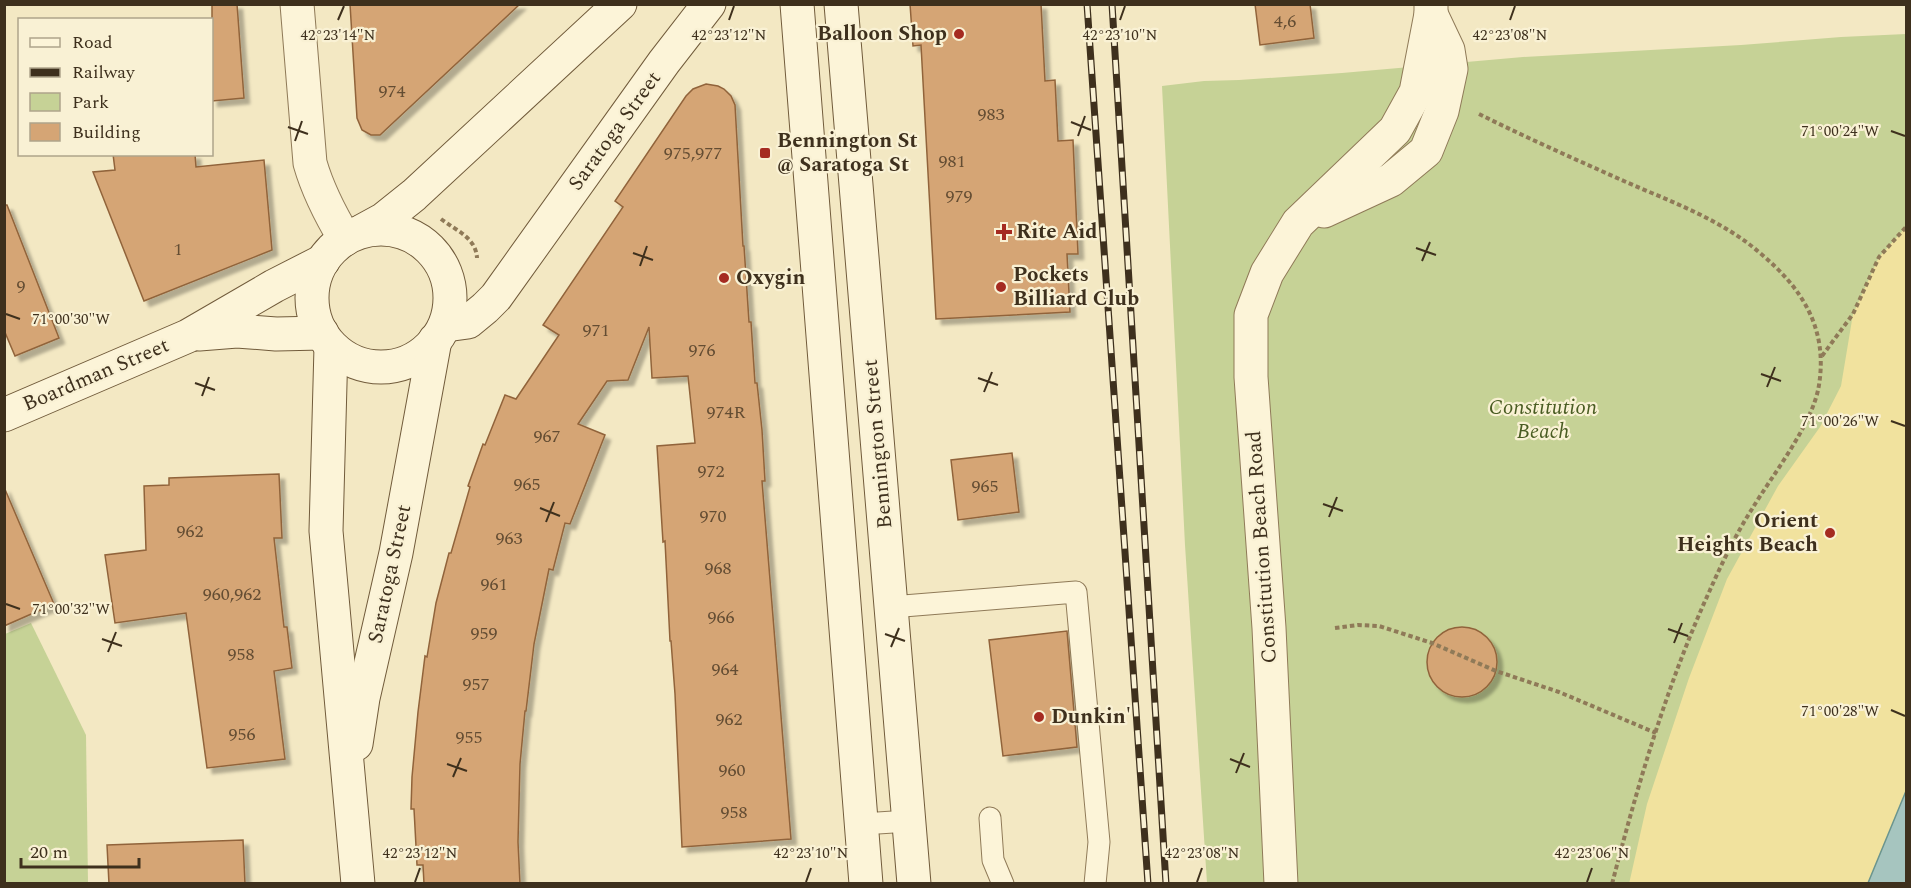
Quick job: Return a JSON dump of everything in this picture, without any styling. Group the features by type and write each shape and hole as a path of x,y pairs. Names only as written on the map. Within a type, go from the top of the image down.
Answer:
{"main road":[{"path":"297,4 310,163 316,184 343,244"},
{"path":"343,244 376,229 391,229 421,241 442,264 451,294 450,309 440,332 428,350 415,360 386,368 371,368 356,364 342,356 327,340 315,320 312,289 343,244 384,219 414,195 620,4"},
{"name":"Saratoga Street","path":"350,808 354,756 363,698 396,553 440,332 468,322 496,297 664,62 709,4"},
{"path":"797,4 866,884"},
{"name":"Bennington Street","path":"841,4 914,884"},
{"name":"Constitution Beach Road","path":"1281,884 1269,628 1251,377 1251,315 1267,273 1298,223 1395,130 1416,92 1431,9"},
{"name":"Boardman Street","path":"4,415 188,336 343,244"},
{"name":"Boardman Street","path":"188,336 221,331 327,340"},
{"name":"Saratoga Street","path":"327,340 326,531 358,884"}],"lane":[{"path":"891,607 1076,592 1099,842 1095,884"},
{"path":"990,818 993,860 1003,884"},
{"path":"862,824 909,821"}],"path":[{"path":"1470,110 1723,226 1760,253 1784,276 1804,300 1816,326 1821,356 1819,386 1810,415 1750,511 1710,590 1668,696 1631,811 1612,884"},
{"path":"436,215 473,242 477,259"},
{"path":"1821,356 1853,314 1879,257 1906,227"},
{"path":"1335,628 1358,625 1379,626 1432,643 1496,670 1559,692 1656,734"}],"green space":[{"name":"Constitution Beach","path":"1906,34 1906,791 1868,883 1207,883 1185,545 1162,86 1523,57"},
{"path":"31,623 86,735 88,883 5,883 5,634"}],"sand":[{"name":"Orient Heights Beach","path":"1906,227 1906,791 1868,883 1629,884 1647,804 1689,678 1727,579 1778,486 1820,427 1841,386 1853,314 1879,257"}],"water":[{"path":"1906,791 1906,883 1868,883"}],"building":[{"path":"212,4 237,4 244,98 213,101"},
{"path":"350,4 520,4 380,135 371,135 362,130 357,118"},
{"path":"910,4 1041,4 1045,81 1055,80 1058,141 1073,140 1078,254 1067,254 1070,312 936,319 921,45 913,46"},
{"path":"1255,4 1310,4 1314,38 1260,45"},
{"path":"706,84 724,89 731,96 735,105 743,246 755,383 757,383 762,430 765,481 762,481 791,839 682,847 675,694 657,446 695,443 688,376 652,378 649,327 628,380 607,381 578,424 605,435 570,524 565,523 553,570 549,569 534,644 520,764 518,842 520,884 424,884 423,865 417,865 414,809 411,809 418,712 425,656 427,657 436,603 470,487 468,486 483,444 485,445 505,395 516,399 559,335 543,325 623,207 615,201 686,96 693,89"},
{"path":"113,156 195,156 196,167 264,160 272,250 144,301 93,172 115,170"},
{"path":"4,205 7,205 59,338 15,356 4,330"},
{"path":"1012,453 1019,512 958,520 951,460"},
{"path":"279,474 282,538 274,538 284,627 287,627 292,668 274,671 285,759 207,768 186,613 115,623 105,555 146,550 144,486 169,485 169,478"},
{"path":"4,487 54,604 4,626"},
{"path":"1462,627 1475,630 1487,637 1494,649 1497,662 1494,675 1487,687 1475,694 1462,697 1449,694 1437,687 1430,675 1427,662 1430,649 1437,637 1449,630"},
{"path":"1067,631 1077,747 1003,756 989,640"},
{"path":"243,840 245,884 109,884 107,845"}],"railway":[{"path":"1087,4 1148,884"},
{"path":"1112,4 1166,884"}],"place":[{"name":"Balloon Shop","path":"959,34"},
{"name":"Bennington St @ Saratoga St","path":"765,153"},
{"name":"Rite Aid","path":"1004,232"},
{"name":"Oxygin","path":"724,278"},
{"name":"Pockets Billiard Club","path":"1001,287"},
{"name":"Orient Heights Beach","path":"1830,533"},
{"name":"Dunkin'","path":"1039,717"}]}
